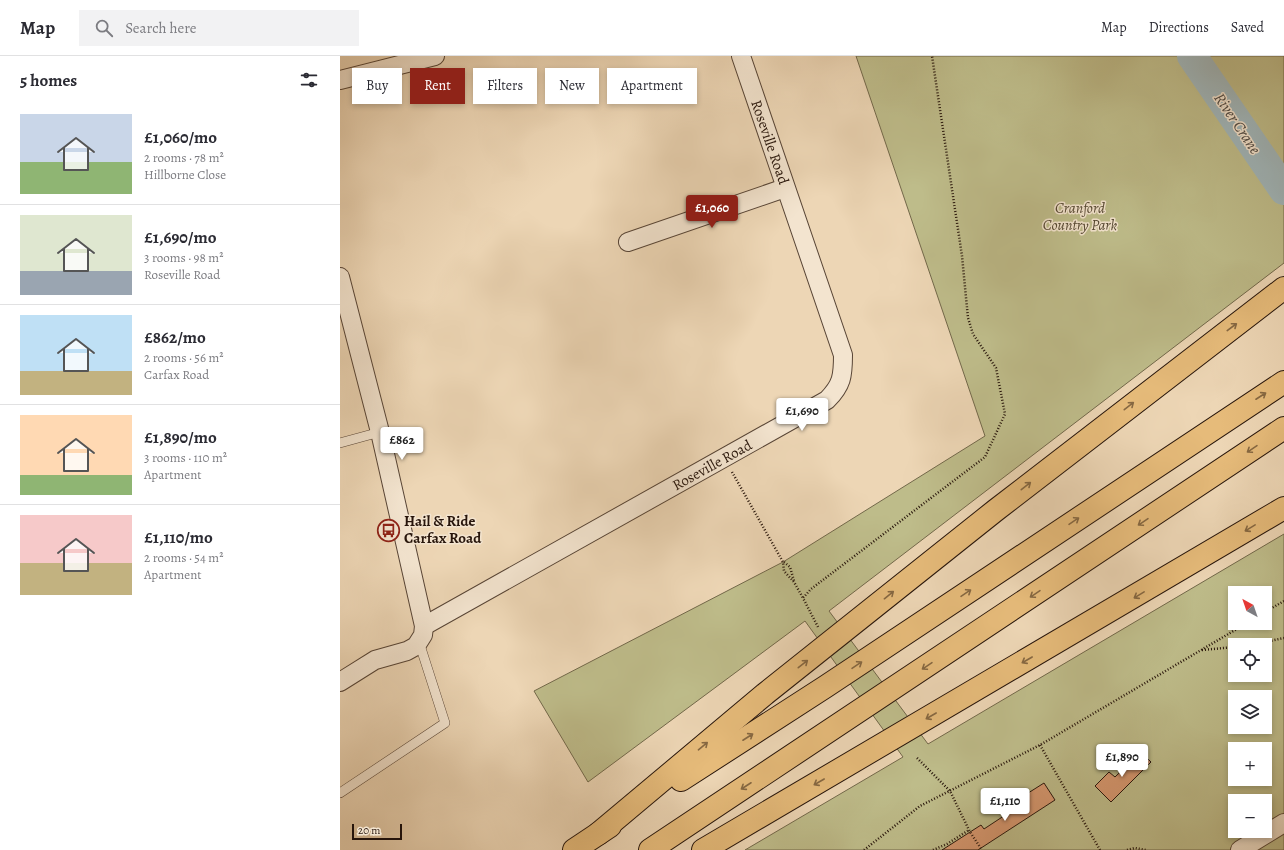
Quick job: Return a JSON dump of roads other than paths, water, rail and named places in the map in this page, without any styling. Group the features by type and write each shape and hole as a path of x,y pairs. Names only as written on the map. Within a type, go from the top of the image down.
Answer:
{"highway":[{"path":"598,834 765,694 989,515 1284,288"},
{"path":"574,850 825,687 1284,382"},
{"path":"650,850 1284,428"},
{"path":"703,850 1284,508"}],"street":[{"path":"340,80 435,56"},
{"name":"Roseville Road","path":"340,682 375,660 407,651 416,646 421,634 827,400 838,389 843,372 842,355 741,56"},
{"path":"628,242 785,188"},
{"path":"340,276 380,432 421,634"},
{"path":"1240,850 1284,824"}],"lane":[{"path":"340,443 380,432"},
{"path":"340,793 446,723 421,634"}],"waterway":[{"name":"River Crane","path":"1192,56 1284,190"}],"place":[{"name":"Hail & Ride Carfax Road","path":"389,530"}],"park label":[{"name":"Cranford Country Park","path":"1080,216"}]}
